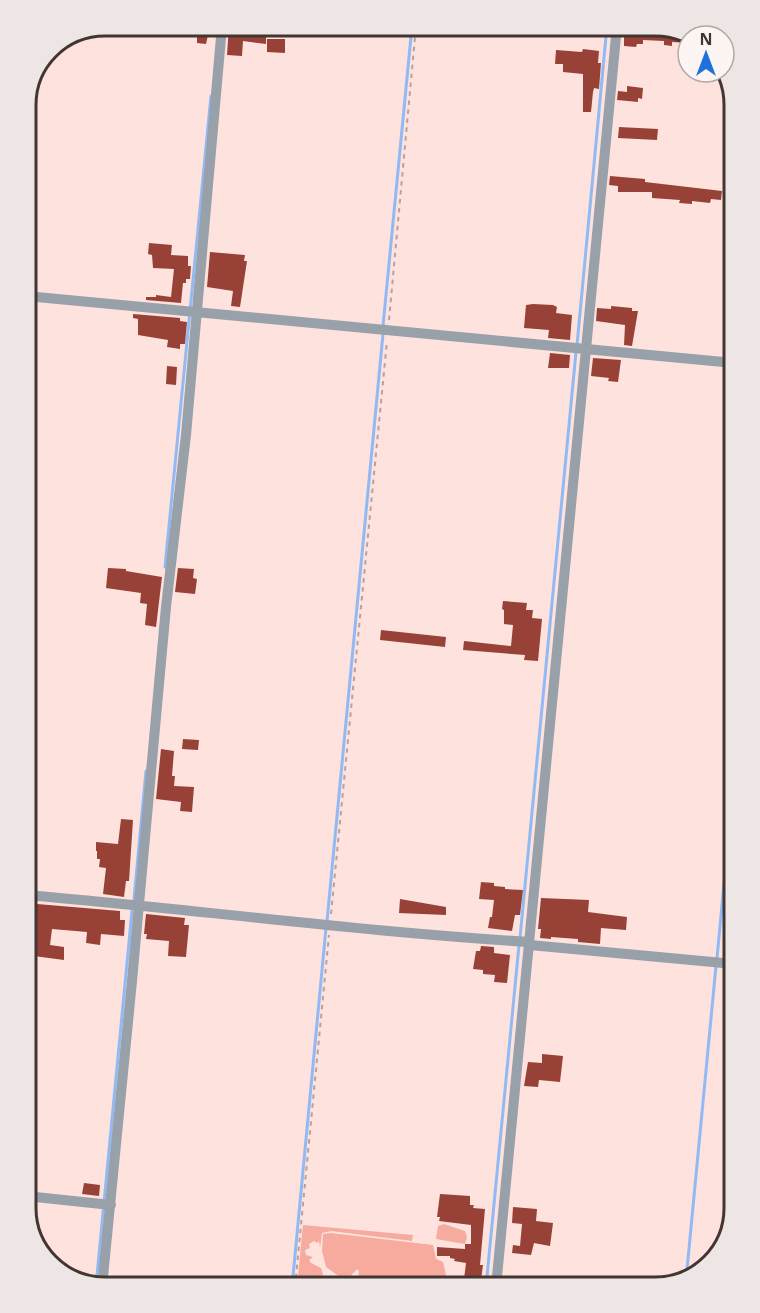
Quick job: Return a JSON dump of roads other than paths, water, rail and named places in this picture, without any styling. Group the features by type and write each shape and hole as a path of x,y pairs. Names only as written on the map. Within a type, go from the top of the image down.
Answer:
{"street":[{"path":"102,1277 106,1204 138,905 166,607 186,435 192,312 221,36"},
{"path":"497,1277 525,942 587,349 616,36"},
{"path":"36,297 724,362"},
{"path":"36,897 724,963"},
{"path":"36,1197 106,1204"}],"waterway":[{"path":"383,326 411,36"},
{"path":"577,345 606,36"},
{"path":"165,567 211,96"},
{"path":"327,921 383,334"},
{"path":"520,938 576,352"},
{"path":"134,899 146,771"},
{"path":"717,958 724,883"},
{"path":"97,1277 132,911"},
{"path":"293,1277 326,928"},
{"path":"487,1277 519,945"},
{"path":"687,1269 716,966"}]}
